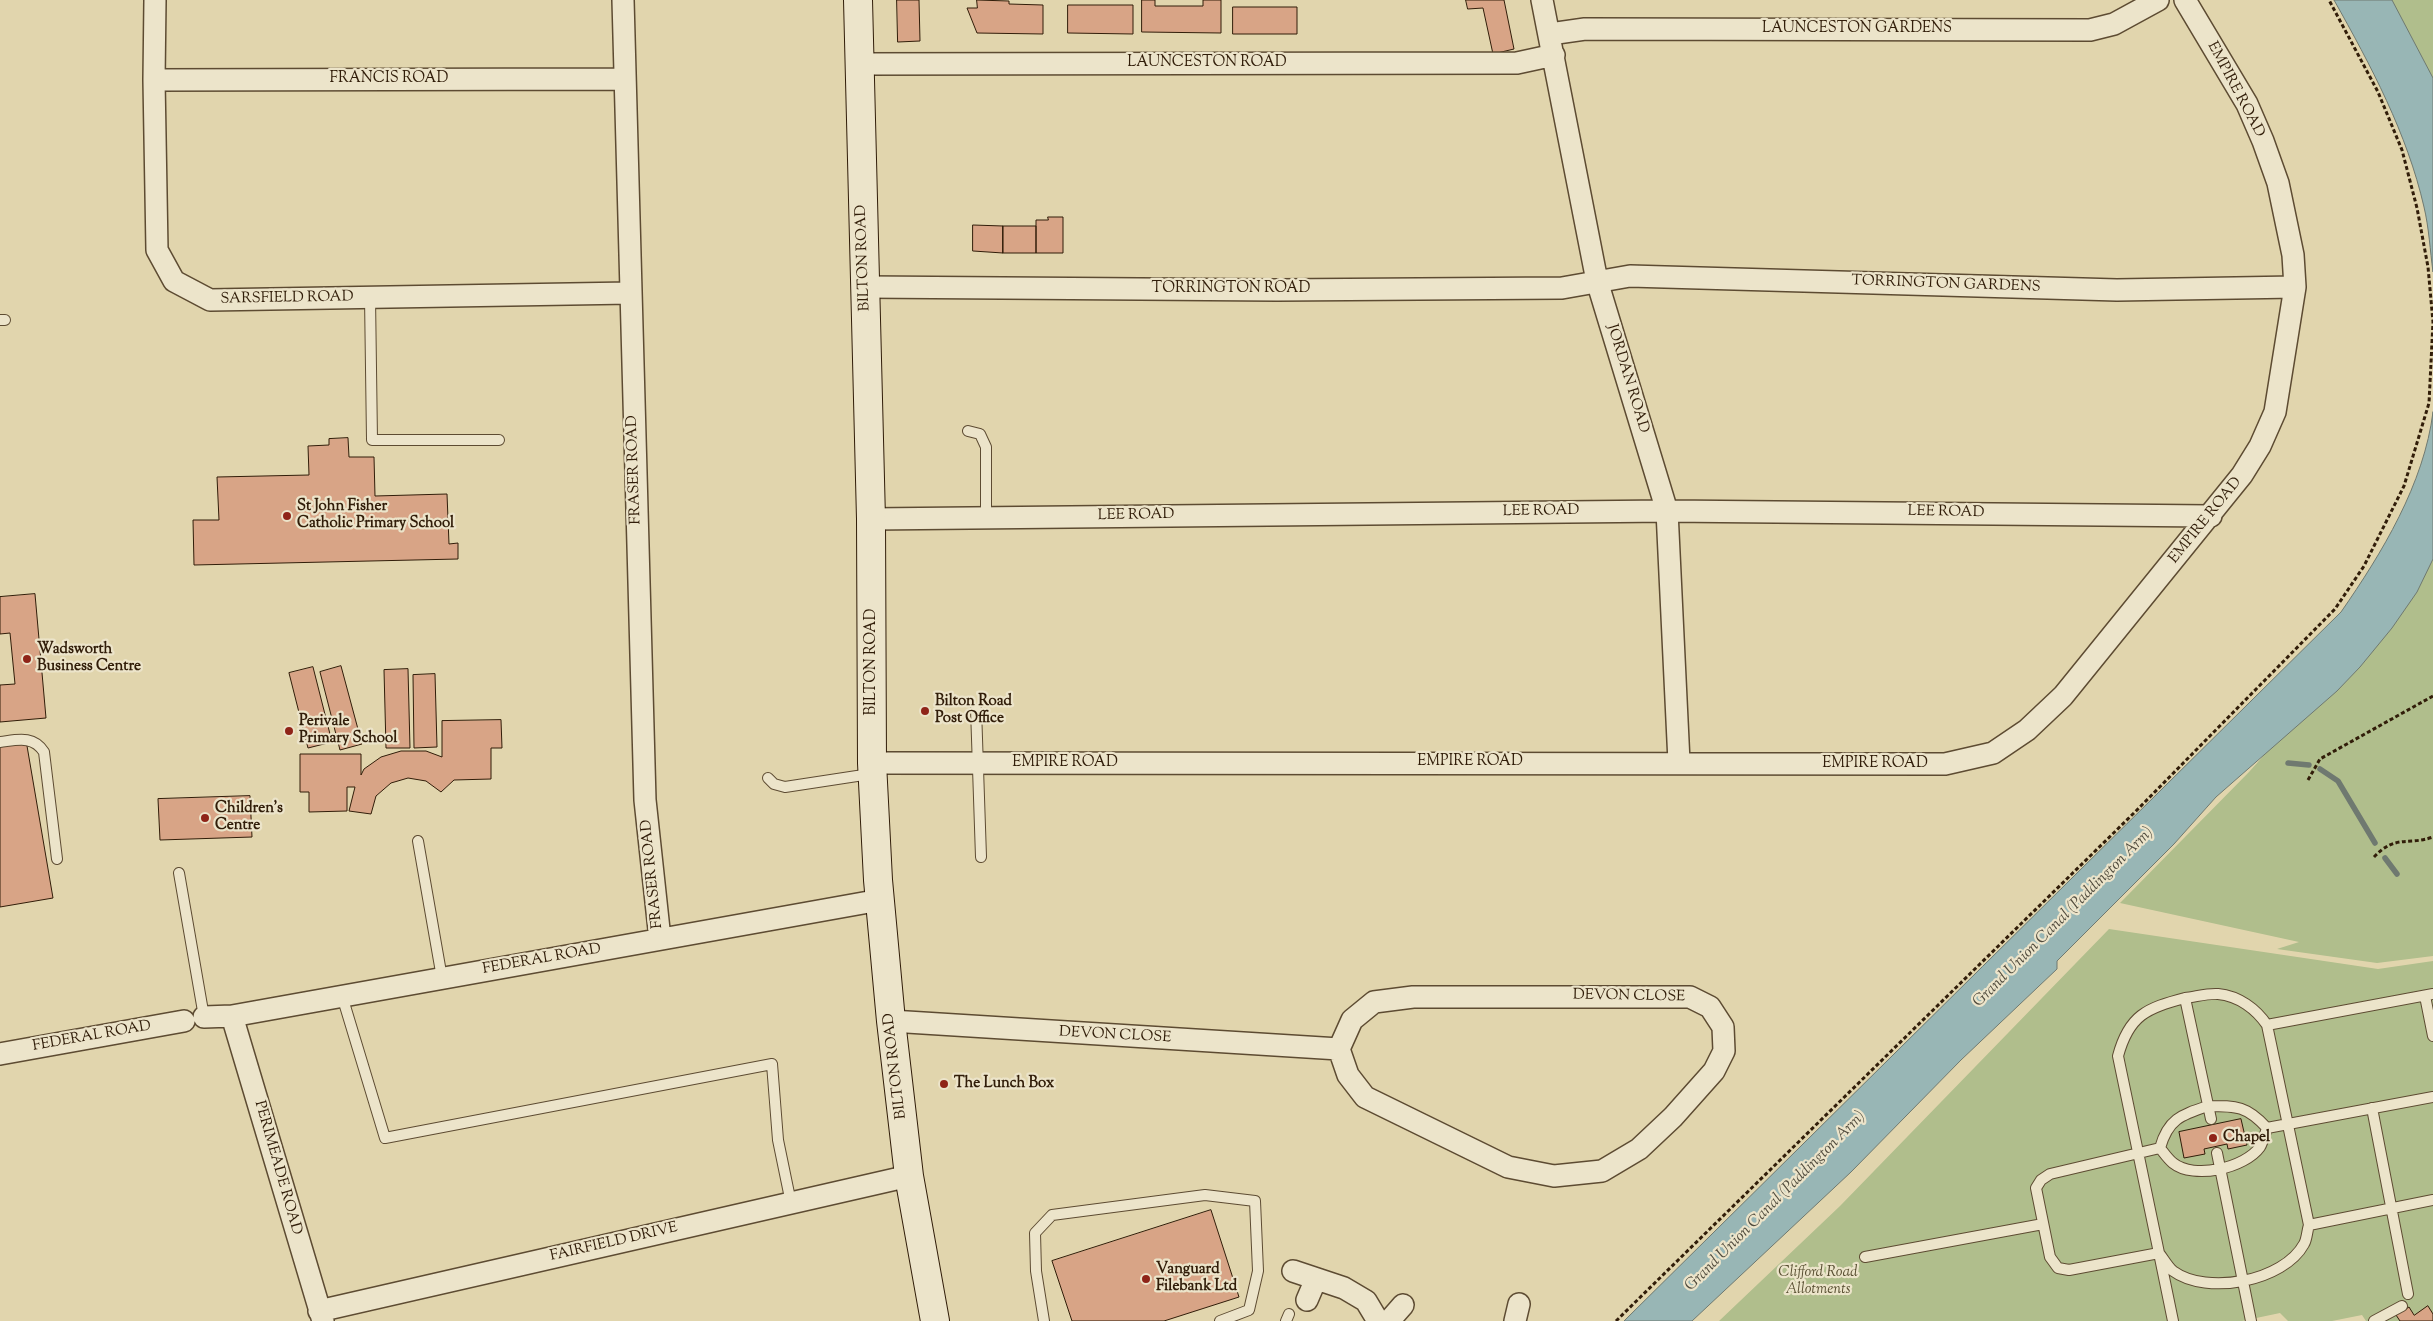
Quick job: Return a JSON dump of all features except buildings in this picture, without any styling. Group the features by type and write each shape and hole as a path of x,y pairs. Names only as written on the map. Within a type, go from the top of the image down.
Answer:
{"street":[{"name":"SARSFIELD ROAD","path":"155,0 154,80 157,250 174,281 210,300 630,294"},
{"name":"FRASER ROAD","path":"623,0 645,800 660,939"},
{"name":"BILTON ROAD","path":"858,0 871,519 873,768 880,900 891,1020 909,1176 935,1321"},
{"name":"JORDAN ROAD","path":"1542,0 1597,281 1667,511 1679,762"},
{"name":"LAUNCESTON GARDENS","path":"1550,34 1585,29 2090,30 2114,24 2158,0"},
{"name":"EMPIRE ROAD","path":"873,768 979,763 1679,762 1945,764 1993,753 2027,730 2064,696 2211,516 2242,475 2260,446 2275,412 2295,287 2288,225 2278,183 2263,141 2246,104 2185,0"},
{"name":"LAUNCESTON ROAD","path":"859,64 1516,63 1554,55"},
{"name":"FRANCIS ROAD","path":"154,80 624,79"},
{"name":"TORRINGTON GARDENS","path":"1597,281 1630,276 2117,290 2295,287"},
{"name":"TORRINGTON ROAD","path":"865,287 1267,290 1562,288 1597,281"},
{"name":"LEE ROAD","path":"871,519 1667,511 2211,516"},
{"name":"FEDERAL ROAD","path":"0,1054 194,1019 232,1016 660,939 835,910 847,904 880,900"},
{"name":"DEVON CLOSE","path":"1413,997 1690,997 1710,1007 1723,1027 1724,1051 1714,1071 1673,1117 1638,1149 1602,1171 1554,1176 1508,1167 1365,1097 1348,1075 1339,1048 1352,1020 1374,1002 1413,997"},
{"name":"PERIMEADE ROAD","path":"232,1016 321,1316"},
{"name":"DEVON CLOSE","path":"891,1020 1021,1030 1339,1048"},
{"name":"FAIRFIELD DRIVE","path":"321,1316 909,1176"},
{"path":"1293,1271 1344,1288 1366,1301 1378,1321"},
{"path":"1307,1300 1316,1279"}],"lane":[{"path":"370,298 372,440 499,440"},
{"path":"968,431 980,434 986,446 986,518"},
{"path":"976,709 981,857"},
{"path":"0,742 33,740 39,744 44,752 58,859"},
{"path":"768,778 774,784 785,787 873,768"},
{"path":"418,841 442,978"},
{"path":"179,872 194,1019"},
{"path":"2159,1253 2172,1271 2193,1280 2212,1283 2242,1281 2271,1274 2288,1263 2304,1244 2309,1225 2267,1025 2258,1011 2244,1003 2218,994 2185,998 2155,1006 2134,1021 2123,1035 2118,1056 2173,1321"},
{"path":"2267,1025 2429,995 2433,1036"},
{"path":"342,996 385,1138 772,1064 778,1140 791,1203"},
{"path":"2185,998 2211,1119"},
{"path":"2267,1128 2433,1096"},
{"path":"2160,1148 2165,1130 2185,1114 2208,1106 2236,1106 2253,1113 2267,1128"},
{"path":"2372,1108 2408,1294"},
{"path":"2160,1148 2174,1164 2196,1171 2220,1170 2246,1159 2260,1147 2267,1128"},
{"path":"2159,1253 2069,1270 2058,1268 2050,1257 2036,1188 2041,1180 2050,1174 2160,1148"},
{"path":"2217,1153 2251,1321"},
{"path":"1044,1321 1036,1270 1035,1233 1052,1215 1205,1195 1254,1201 1258,1271 1250,1310 1220,1321"},
{"path":"2309,1225 2433,1200"},
{"path":"1865,1257 2043,1224"},
{"path":"2374,1321 2402,1306"}],"path":[{"path":"1616,1321 2136,811 2335,609 2364,566 2404,486 2429,403 2433,322 2428,267 2418,208 2402,150 2378,92 2329,0"},
{"path":"2308,780 2320,759 2433,696"},
{"path":"2374,857 2385,846 2395,841 2419,842 2433,836"}],"green space":[{"path":"2381,0 2433,0 2433,113"},
{"path":"2433,542 2433,956 2377,963 2277,949 2299,942 2120,903 2249,772 2396,607"},
{"name":"Clifford Road Allotments","path":"2109,929 2378,969 2433,961 2433,1321 2366,1321 2362,1315 2332,1321 2288,1321 2280,1313 2242,1321 1719,1321 1840,1206"}],"water":[{"path":"2334,0 2392,0 2433,78 2433,272 2426,215 2408,153 2398,126 2374,75"},
{"name":"Grand Union Canal (Paddington Arm)","path":"2433,412 2433,559 2417,592 2392,628 2360,667 2337,691 2216,797 2174,844 2057,961 2057,969 1961,1060 1851,1172 1692,1321 1624,1321 2341,612 2386,542 2411,491 2421,465"}],"waterway":[{"path":"2288,763 2309,765"},
{"path":"2320,769 2338,781 2375,843"},
{"path":"2385,858 2397,874"}],"place":[{"name":"St John Fisher Catholic Primary School","path":"287,516"},
{"name":"Wadsworth Business Centre","path":"27,659"},
{"name":"Bilton Road Post Office","path":"925,711"},
{"name":"Perivale Primary School","path":"289,731"},
{"name":"Children's Centre","path":"205,818"},
{"name":"The Lunch Box","path":"944,1084"},
{"name":"Chapel","path":"2213,1138"},
{"name":"Vanguard Filebank Ltd","path":"1146,1279"}]}
